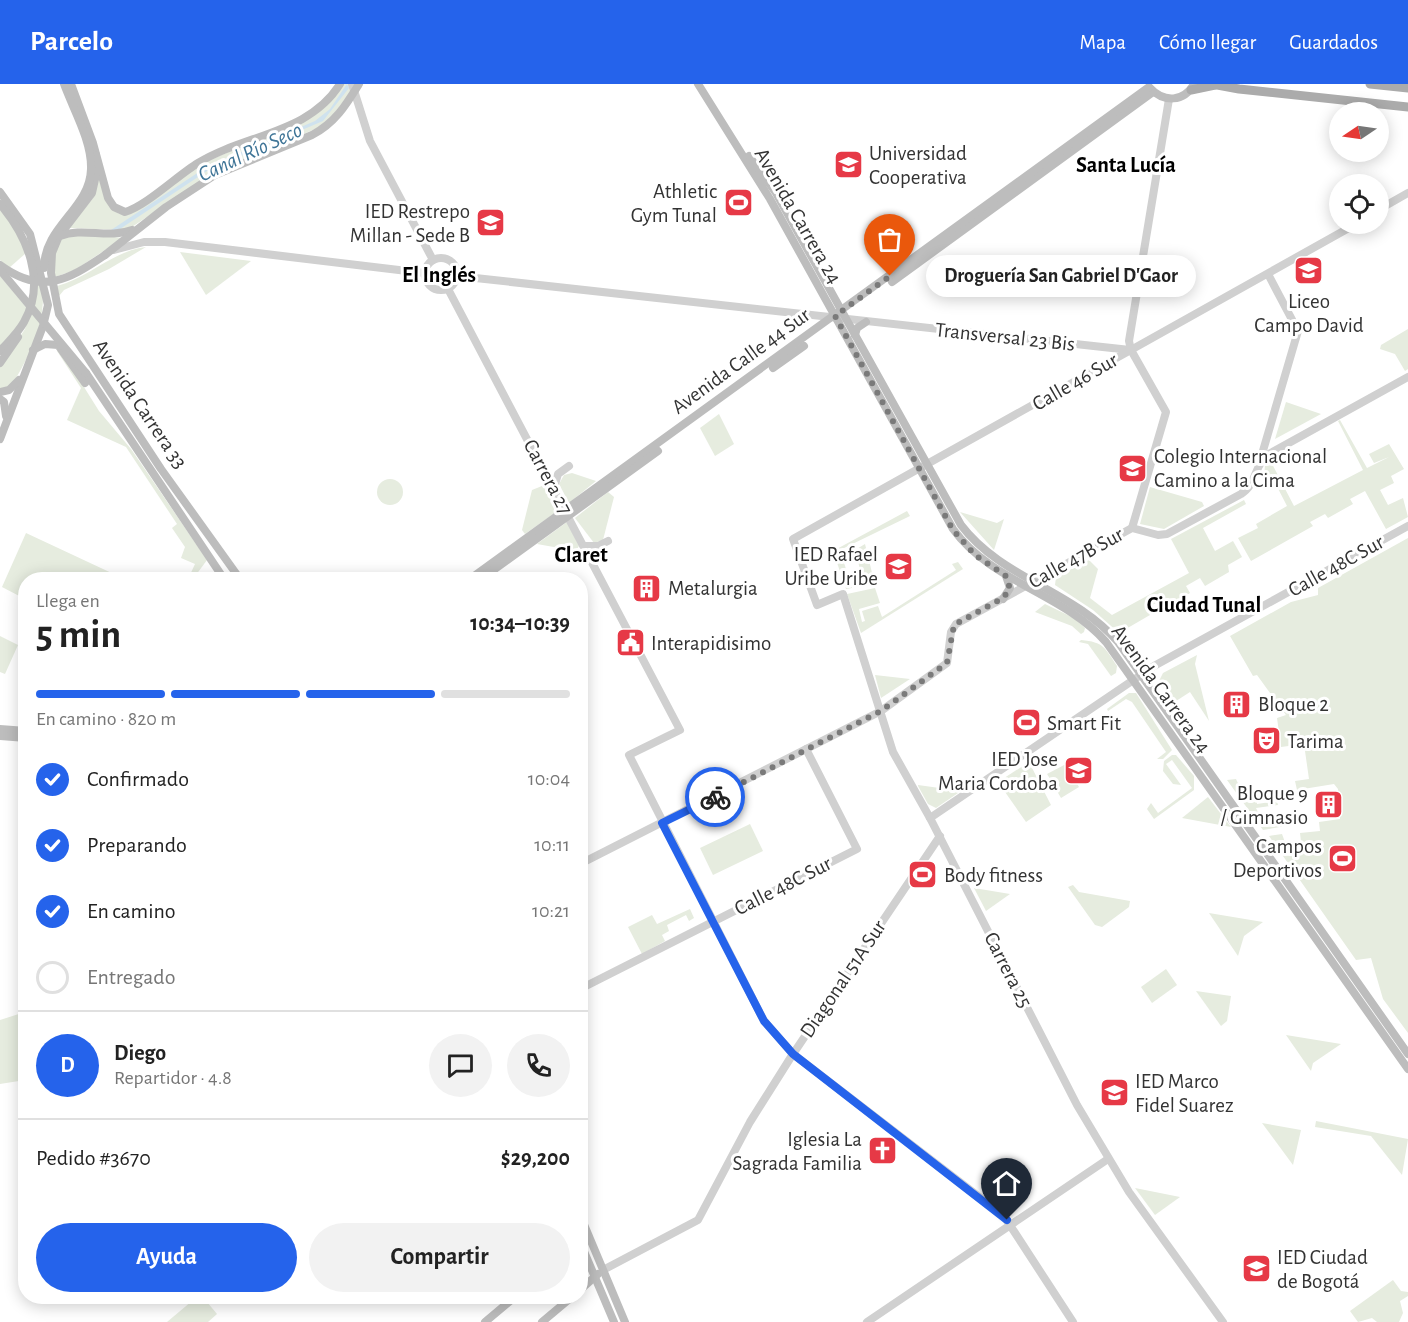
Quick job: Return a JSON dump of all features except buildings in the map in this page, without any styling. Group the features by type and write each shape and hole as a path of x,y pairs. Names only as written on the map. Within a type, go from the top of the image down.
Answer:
{"main road":[{"path":"0,440 46,316 44,259 48,243 82,199 88,186 91,169 87,146 64,84"},
{"path":"71,84 110,202 117,210 125,212 205,159 310,116 328,102 340,84"},
{"name":"Avenida Carrera 24","path":"698,84 770,199 923,468 957,519 971,537 1000,562 1097,620 1118,642 1138,677 1408,1069"},
{"name":"Avenida Carrera 24","path":"704,84 748,155 776,193 839,318 855,335 960,539 985,563 1092,626 1138,677 1408,1054"},
{"path":"1150,88 1169,99 1182,97 1191,88 1214,84 1408,107"},
{"path":"1370,84 1401,86"},
{"path":"0,265 23,279 50,282 70,277 107,254 140,227 223,170 317,133 336,118 355,86"},
{"name":"Avenida Calle 44 Sur","path":"480,572 567,513 839,318 1150,88"},
{"path":"59,236 91,194 96,174 96,155"},
{"path":"0,192 30,234 46,289"},
{"path":"0,204 21,233 32,262 33,294 24,322 0,363"},
{"path":"59,236 75,231 114,234 140,227"},
{"name":"Avenida Carrera 33","path":"59,236 51,265 62,320 161,469 235,572"},
{"name":"Avenida Carrera 33","path":"0,270 86,373 125,436 219,572"},
{"path":"0,351 24,322"},
{"path":"855,335 857,328 866,322"},
{"path":"33,350 49,343 62,349 101,406 125,436"},
{"path":"0,392 9,390 22,377"},
{"path":"0,399 6,406 7,419"},
{"name":"Avenida Calle 44 Sur","path":"490,572 567,513"},
{"path":"1003,598 1010,588 1006,576"},
{"path":"0,729 18,730"},
{"path":"0,736 18,737"},
{"path":"588,1234 626,1322"},
{"path":"588,1243 594,1248"},
{"path":"588,1261 614,1322"},
{"path":"588,1283 603,1270"},
{"path":"485,1322 506,1304"},
{"path":"542,1322 563,1304"}],"street":[{"path":"355,86 370,141 433,260"},
{"path":"1132,528 1166,412 1131,350 1130,336 1169,99"},
{"path":"1389,204 1408,193"},
{"name":"Calle 46 Sur","path":"843,594 817,605 793,539 1338,234"},
{"path":"107,254 131,245 155,242 424,273"},
{"path":"444,258 451,261 456,268 457,276 454,284 448,289 439,291 432,288 424,273 433,260 444,258"},
{"path":"1259,465 1297,328 1268,274"},
{"name":"Transversal 23 Bis","path":"457,276 1131,350"},
{"name":"Carrera 27","path":"448,289 680,730 629,756 662,823"},
{"name":"Calle 47B Sur","path":"881,711 947,663 953,627 1132,528 1160,536 1167,534 1248,489 1264,457 1408,377"},
{"path":"1266,441 1272,447 1281,446"},
{"path":"554,489 558,474 569,466"},
{"name":"Calle 48C Sur","path":"930,818 1138,677 1408,526"},
{"path":"584,546 598,546 608,541"},
{"name":"Carrera 25","path":"843,594 893,752 940,836 1071,1094 1108,1159 1223,1322"},
{"path":"588,860 881,711"},
{"name":"Calle 48C Sur","path":"588,985 857,849 806,748"},
{"path":"662,823 764,1021 793,1054 998,1211 1011,1225 1073,1322"},
{"name":"Diagonal 51A Sur","path":"603,1270 698,1220 750,1122 793,1054 940,836"},
{"path":"867,1322 1108,1159"}],"shaded area":[{"path":"343,84 349,84 352,90 326,124 200,181 132,227 123,230 69,228 93,198 99,176 119,214 202,164 302,122 331,100"},
{"path":"0,209 13,225 26,253 9,268 0,260"},
{"path":"76,233 123,238 75,270 55,277 54,256 61,239"},
{"path":"146,247 109,269 64,290 59,296 57,286 80,277 122,254"},
{"path":"180,252 251,261 206,295"},
{"path":"0,276 27,308 22,321 0,346"},
{"path":"36,285 42,285 43,297 37,334 15,380 11,386 0,390 0,367 25,329"},
{"path":"1408,329 1408,369 1405,371 1395,354 1380,349 1381,345"},
{"path":"57,351 62,352 99,411 131,449 207,560 198,572 191,572 195,564 181,558 185,547 172,528 177,524 126,447 67,420 81,388"},
{"path":"1286,402 1321,414 1275,439"},
{"path":"719,414 734,444 715,456 700,428"},
{"path":"1340,420 1367,468 1389,457 1374,463 1369,454 1389,444 1404,469 1391,476 1394,483 1380,490 1388,505 1403,498 1408,517 1386,529 1365,491 1350,499 1353,504 1328,518 1325,514 1310,522 1313,526 1251,561 1238,538 1258,528 1256,524 1287,506 1271,475 1264,479 1265,465 1269,458 1294,506 1363,470 1338,421"},
{"path":"572,473 596,481 569,503 559,484 564,475"},
{"path":"390,479 399,483 403,492 399,501 390,505 381,501 377,492 381,483"},
{"path":"542,486 548,488 559,510 525,534 522,530 532,490"},
{"path":"1150,487 1202,502 1204,506 1164,529 1140,524"},
{"path":"608,492 614,497 603,540 594,543 575,518"},
{"path":"1244,500 1246,504 1203,528 1215,551 1233,541 1242,557 1228,565 1229,572 1205,586 1200,578 1186,586 1190,593 1164,608 1159,601 1146,609 1150,615 1119,633 1093,610 1055,585 1056,577 1089,560 1098,569 1090,598 1112,615 1189,573 1171,539"},
{"path":"907,511 910,516 840,550 852,588 846,589 833,551"},
{"path":"960,512 997,523 1004,519 994,550"},
{"path":"567,522 579,546 576,551 537,544"},
{"path":"26,533 109,572 18,572 18,595 2,587"},
{"path":"1408,538 1408,1033 1383,999 1371,958 1356,960 1269,836 1282,834 1286,845 1301,842 1300,833 1320,831 1319,822 1340,819 1338,789 1334,784 1297,790 1295,781 1309,779 1304,744 1281,747 1277,718 1286,715 1257,675 1253,676 1230,636 1291,602 1318,595 1318,588"},
{"path":"865,544 874,581 864,585 855,550"},
{"path":"958,562 963,569 861,633 847,594 875,588 880,603 859,609 862,622 865,621 862,611 878,606 882,617 956,570 952,564"},
{"path":"1045,604 1074,618 1085,628 1084,632 1081,634 1072,626 1035,612"},
{"path":"0,636 18,645 5,674 0,672"},
{"path":"1081,640 1095,642 1103,647 1117,666 1116,673 1111,676 1088,644 1079,642"},
{"path":"1197,655 1195,664 1209,721 1190,692 1173,703 1159,681 1163,673"},
{"path":"875,675 910,679 881,698"},
{"path":"1129,693 1136,693 1172,750 1163,759 1157,759 1166,752 1132,702 1126,699 1108,711 1107,709"},
{"path":"1176,755 1194,776 1194,790 1154,819 1147,809 1151,803 1158,813 1192,788 1172,760 1166,764 1181,785 1173,784 1163,771 1164,761"},
{"path":"1029,762 1051,805 1026,822 998,782"},
{"path":"1066,764 1079,787 1061,798 1054,786 1062,781 1054,785 1047,774"},
{"path":"1236,779 1250,802 1257,801 1257,804 1277,801 1278,805 1256,808 1263,823 1291,819 1291,825 1263,830 1227,780"},
{"path":"918,786 961,791 936,808 928,804"},
{"path":"1208,797 1231,827 1182,818"},
{"path":"750,824 763,851 713,875 700,848"},
{"path":"1073,885 1079,892 1130,901 1129,907 1102,927 1095,925 1068,887"},
{"path":"974,888 1010,894 986,911"},
{"path":"690,909 694,918 689,921 686,915 667,925 669,931 662,935 665,941 642,954 628,927 652,915 657,924"},
{"path":"1209,913 1263,922 1244,936 1238,956"},
{"path":"1166,969 1177,985 1152,1003 1141,987"},
{"path":"1196,991 1231,996 1227,1021 1221,1026"},
{"path":"18,1014 18,1081 0,1084 0,1020"},
{"path":"1286,1035 1341,1044 1313,1063 1311,1071"},
{"path":"1316,1121 1408,1139 1402,1175 1371,1136 1315,1127"},
{"path":"1262,1123 1301,1130 1293,1165"},
{"path":"1135,1188 1180,1197 1155,1215"},
{"path":"1393,1280 1401,1291 1408,1292 1408,1296 1400,1301 1403,1313 1399,1322 1377,1322 1372,1318 1358,1322 1350,1311"},
{"path":"188,1304 209,1304 217,1314 208,1322 167,1322"}],"water":[{"name":"Canal Río Seco","path":"347,84 349,88 323,121 210,169 117,231 111,230 208,166 315,121 330,109"}],"way so far":[{"path":"715,797 889,706 947,663 954,625 1003,598 1010,589 1006,576 975,555 953,530 835,316 890,276"}],"place":[{"name":"Universidad Cooperativa","path":"848,165"},
{"name":"Athletic Gym Tunal","path":"738,203"},
{"name":"IED Restrepo Millan - Sede B","path":"491,223"},
{"name":"Liceo Campo David","path":"1309,270"},
{"name":"Droguería San Gabriel D'Gaor","path":"890,276"},
{"name":"Colegio Internacional Camino a la Cima","path":"1133,468"},
{"name":"IED Rafael Uribe Uribe","path":"899,566"},
{"name":"Metalurgia","path":"647,588"},
{"name":"Interapidisimo","path":"630,643"},
{"name":"Bloque 2","path":"1237,704"},
{"name":"Smart Fit","path":"1026,723"},
{"name":"Tarima","path":"1266,741"},
{"name":"IED Jose Maria Cordoba","path":"1079,771"},
{"name":"Bloque 9 / Gimnasio","path":"1329,805"},
{"name":"Campos Deportivos","path":"1343,858"},
{"name":"Body fitness","path":"923,875"},
{"name":"IED Marco Fidel Suarez","path":"1114,1093"},
{"name":"Iglesia La Sagrada Familia","path":"883,1151"},
{"name":"IED Ciudad de Bogotá","path":"1256,1269"}],"district":[{"name":"Santa Lucía","path":"1126,165"},
{"name":"El Inglés","path":"439,275"},
{"name":"Claret","path":"581,555"},
{"name":"Ciudad Tunal","path":"1204,605"}],"route":[{"path":"715,797 662,823 764,1021 775,1037 793,1054 1007,1220"}]}
